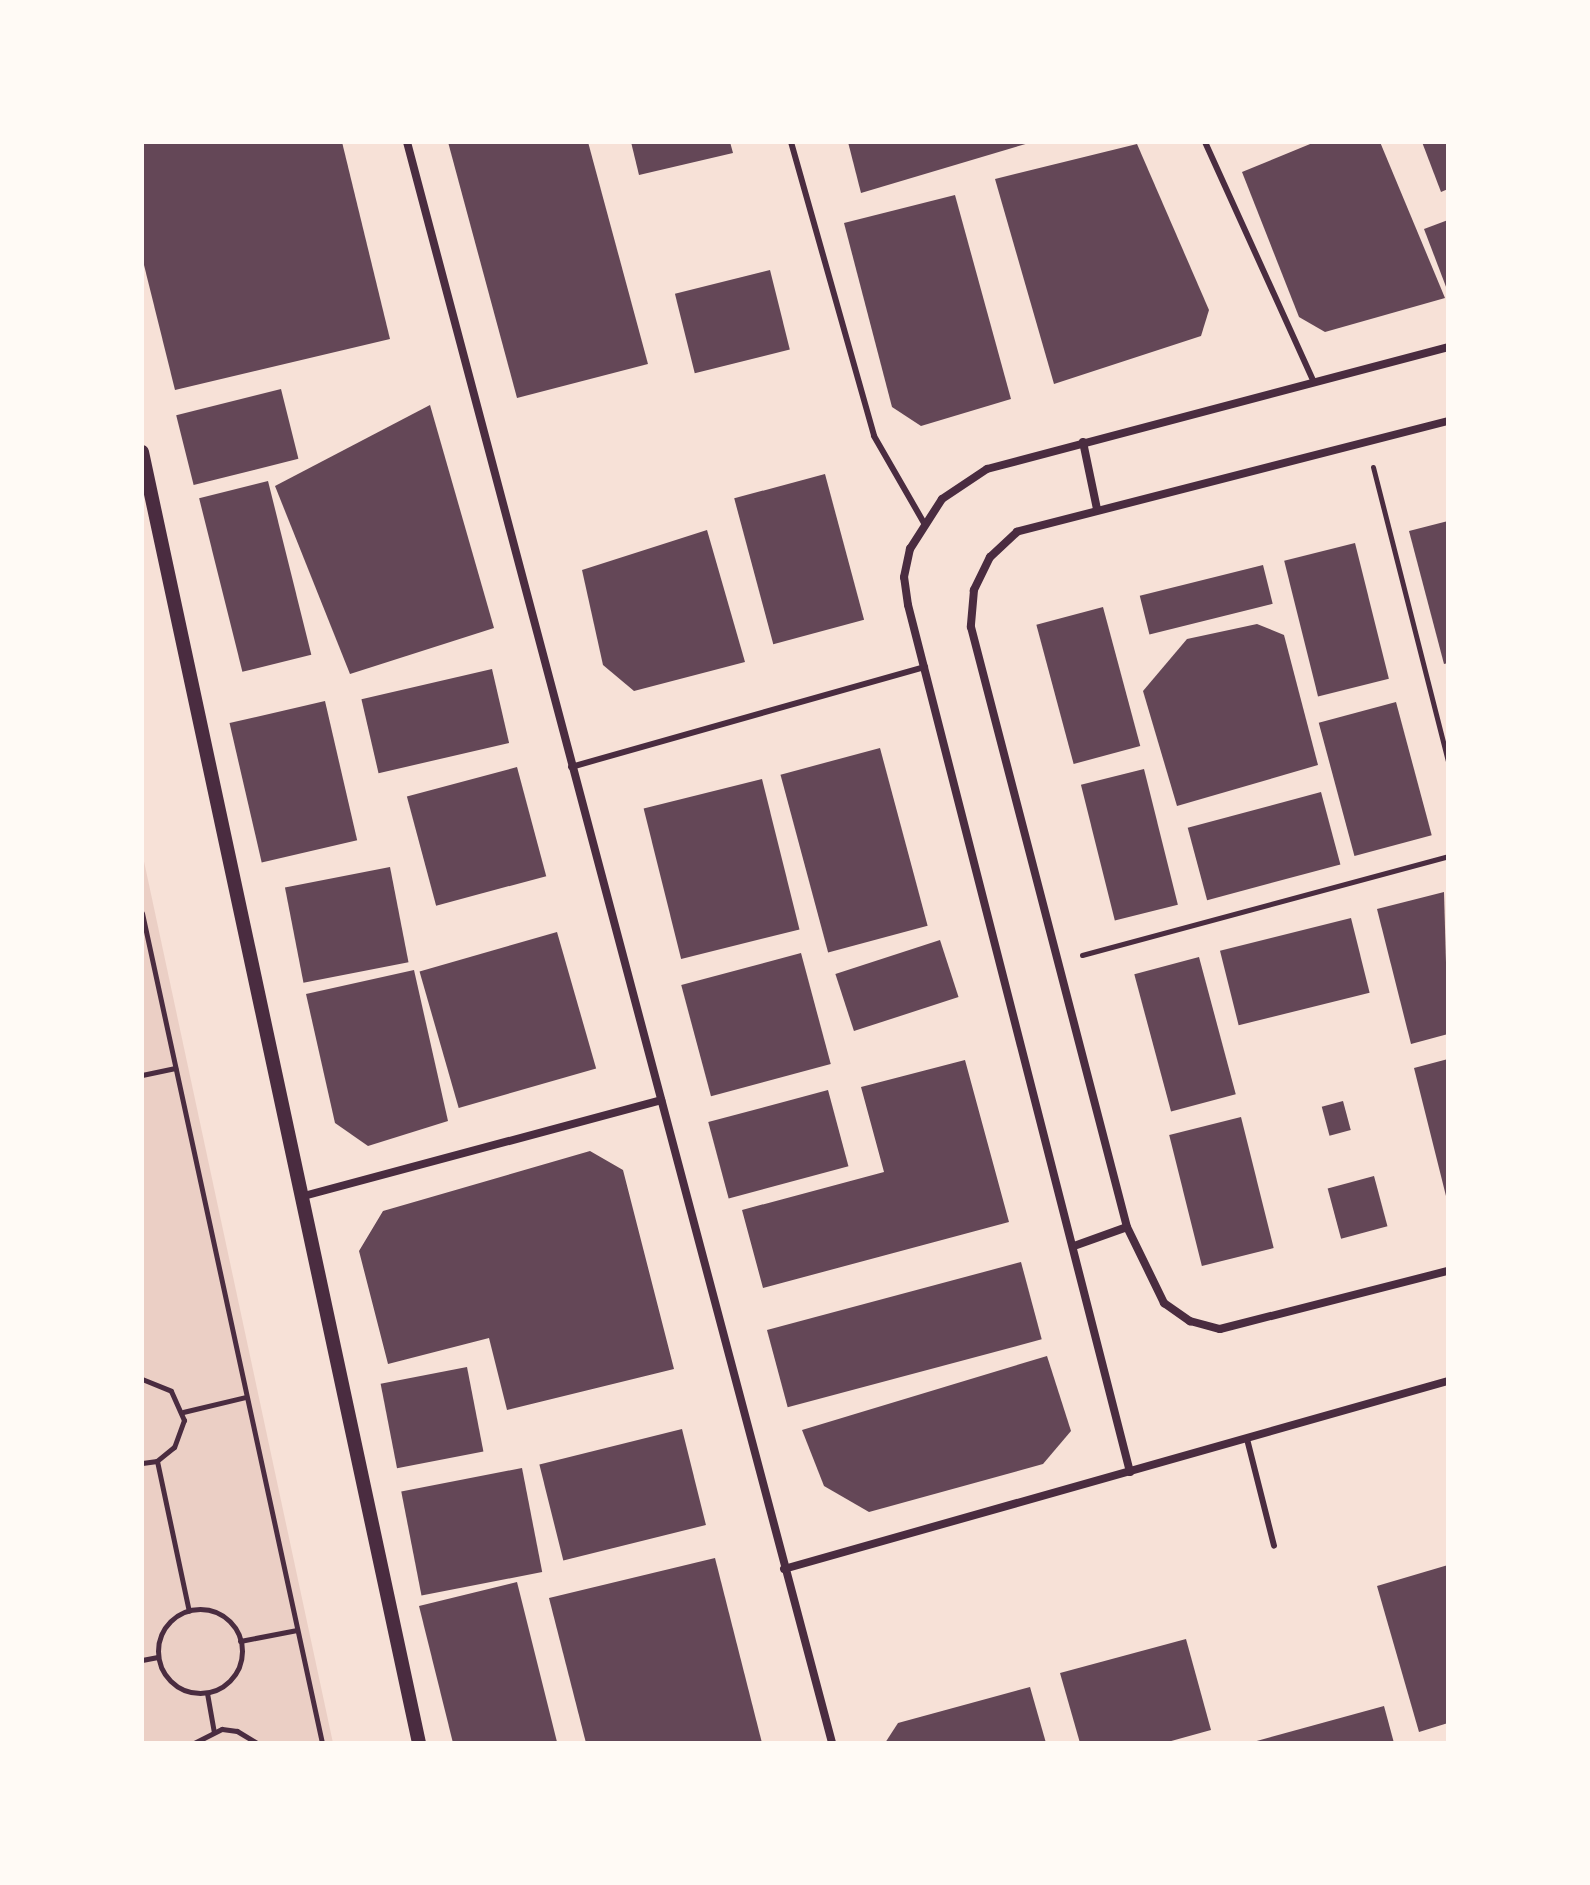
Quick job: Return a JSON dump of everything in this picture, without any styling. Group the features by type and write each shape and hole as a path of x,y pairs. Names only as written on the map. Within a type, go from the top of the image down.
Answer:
{"street":[{"path":"407,142 832,1743"},
{"path":"1130,1472 925,667 904,577 910,549 942,499 987,469 1448,347"},
{"path":"1448,421 1017,532 990,557 974,590 971,627 977,660 1127,1227 1164,1303 1190,1321 1220,1329 1448,1271"},
{"path":"1083,442 1097,509"},
{"path":"142,452 419,1743"},
{"path":"300,1197 661,1100"},
{"path":"1074,1246 1127,1227"},
{"path":"784,1569 1448,1381"}],"lane":[{"path":"791,142 874,436 924,523"},
{"path":"1205,142 1314,382"},
{"path":"571,767 925,667"},
{"path":"1247,1439 1274,1546"}],"path":[{"path":"1367,441 1448,761"},
{"path":"1057,961 1448,856"},
{"path":"142,913 321,1743"},
{"path":"142,1075 175,1068"},
{"path":"142,1379 164,1386 183,1412 178,1441 157,1461 142,1463"},
{"path":"183,1412 246,1397"},
{"path":"157,1461 189,1611"},
{"path":"189,1611 221,1615 240,1641 241,1656 232,1678 207,1693 171,1682 158,1657 162,1632 189,1611"},
{"path":"240,1641 297,1630"},
{"path":"142,1660 158,1657"},
{"path":"207,1693 214,1731"},
{"path":"194,1743 214,1731 237,1731 257,1743"}],"shaded area":[{"path":"142,852 333,1743 142,1743"}],"building":[{"path":"142,142 342,142 390,339 175,390 142,257"},
{"path":"448,142 588,142 648,364 517,398"},
{"path":"631,142 730,142 733,153 639,175"},
{"path":"848,142 1029,142 1029,143 861,193"},
{"path":"1315,142 1380,142 1445,298 1325,332 1299,317 1242,172"},
{"path":"1422,142 1448,142 1448,189 1441,192"},
{"path":"1137,144 1209,310 1201,336 1054,384 995,179"},
{"path":"955,195 1011,399 921,426 892,407 844,223"},
{"path":"1448,220 1448,292 1424,229"},
{"path":"770,270 790,350 695,373 675,294"},
{"path":"281,389 298,459 194,485 176,415"},
{"path":"430,405 494,628 350,674 275,486"},
{"path":"825,474 864,620 773,644 734,498"},
{"path":"268,481 311,655 242,672 199,498"},
{"path":"1448,521 1448,663 1444,664 1409,531"},
{"path":"707,530 745,662 634,691 603,665 582,570"},
{"path":"1355,543 1389,679 1318,697 1284,561"},
{"path":"1263,565 1273,604 1149,635 1140,596"},
{"path":"1103,607 1140,746 1074,764 1036,625"},
{"path":"1257,624 1284,635 1318,765 1177,806 1143,691 1187,639"},
{"path":"492,669 509,743 379,773 361,699"},
{"path":"325,701 357,840 262,862 230,723"},
{"path":"1396,702 1432,835 1354,856 1319,723"},
{"path":"880,748 928,926 828,952 781,775"},
{"path":"517,767 546,876 436,906 407,797"},
{"path":"1144,769 1178,905 1115,921 1081,785"},
{"path":"762,779 799,929 681,959 644,809"},
{"path":"1321,792 1340,864 1207,900 1188,828"},
{"path":"390,867 409,962 303,983 285,887"},
{"path":"1444,892 1448,1034 1411,1044 1377,909"},
{"path":"1351,918 1370,993 1239,1025 1220,951"},
{"path":"557,932 596,1068 459,1108 420,971"},
{"path":"940,940 959,997 854,1031 835,974"},
{"path":"801,953 831,1064 711,1096 681,985"},
{"path":"1199,957 1236,1094 1171,1112 1134,974"},
{"path":"414,970 448,1121 368,1146 335,1123 306,994"},
{"path":"1448,1059 1448,1200 1447,1200 1414,1068"},
{"path":"965,1060 1009,1222 763,1288 742,1210 884,1172 861,1087"},
{"path":"828,1090 848,1166 729,1198 708,1122"},
{"path":"1343,1101 1351,1130 1330,1136 1322,1107"},
{"path":"1241,1117 1274,1248 1202,1266 1169,1135"},
{"path":"590,1151 623,1170 674,1369 507,1410 489,1338 388,1364 359,1251 383,1211"},
{"path":"1374,1176 1387,1226 1341,1239 1328,1188"},
{"path":"1021,1262 1042,1339 788,1407 767,1330"},
{"path":"1047,1356 1071,1431 1043,1464 869,1512 824,1486 802,1430"},
{"path":"467,1367 483,1451 397,1468 381,1384"},
{"path":"682,1429 706,1525 563,1561 539,1465"},
{"path":"522,1468 542,1572 421,1596 401,1491"},
{"path":"715,1558 762,1743 586,1743 549,1598"},
{"path":"1448,1565 1448,1723 1419,1732 1377,1586"},
{"path":"517,1582 557,1742 453,1743 419,1606"},
{"path":"1186,1639 1211,1730 1164,1743 1080,1743 1060,1673"},
{"path":"1030,1687 1046,1743 885,1743 898,1723"},
{"path":"1384,1706 1394,1743 1253,1743 1253,1742"}]}
